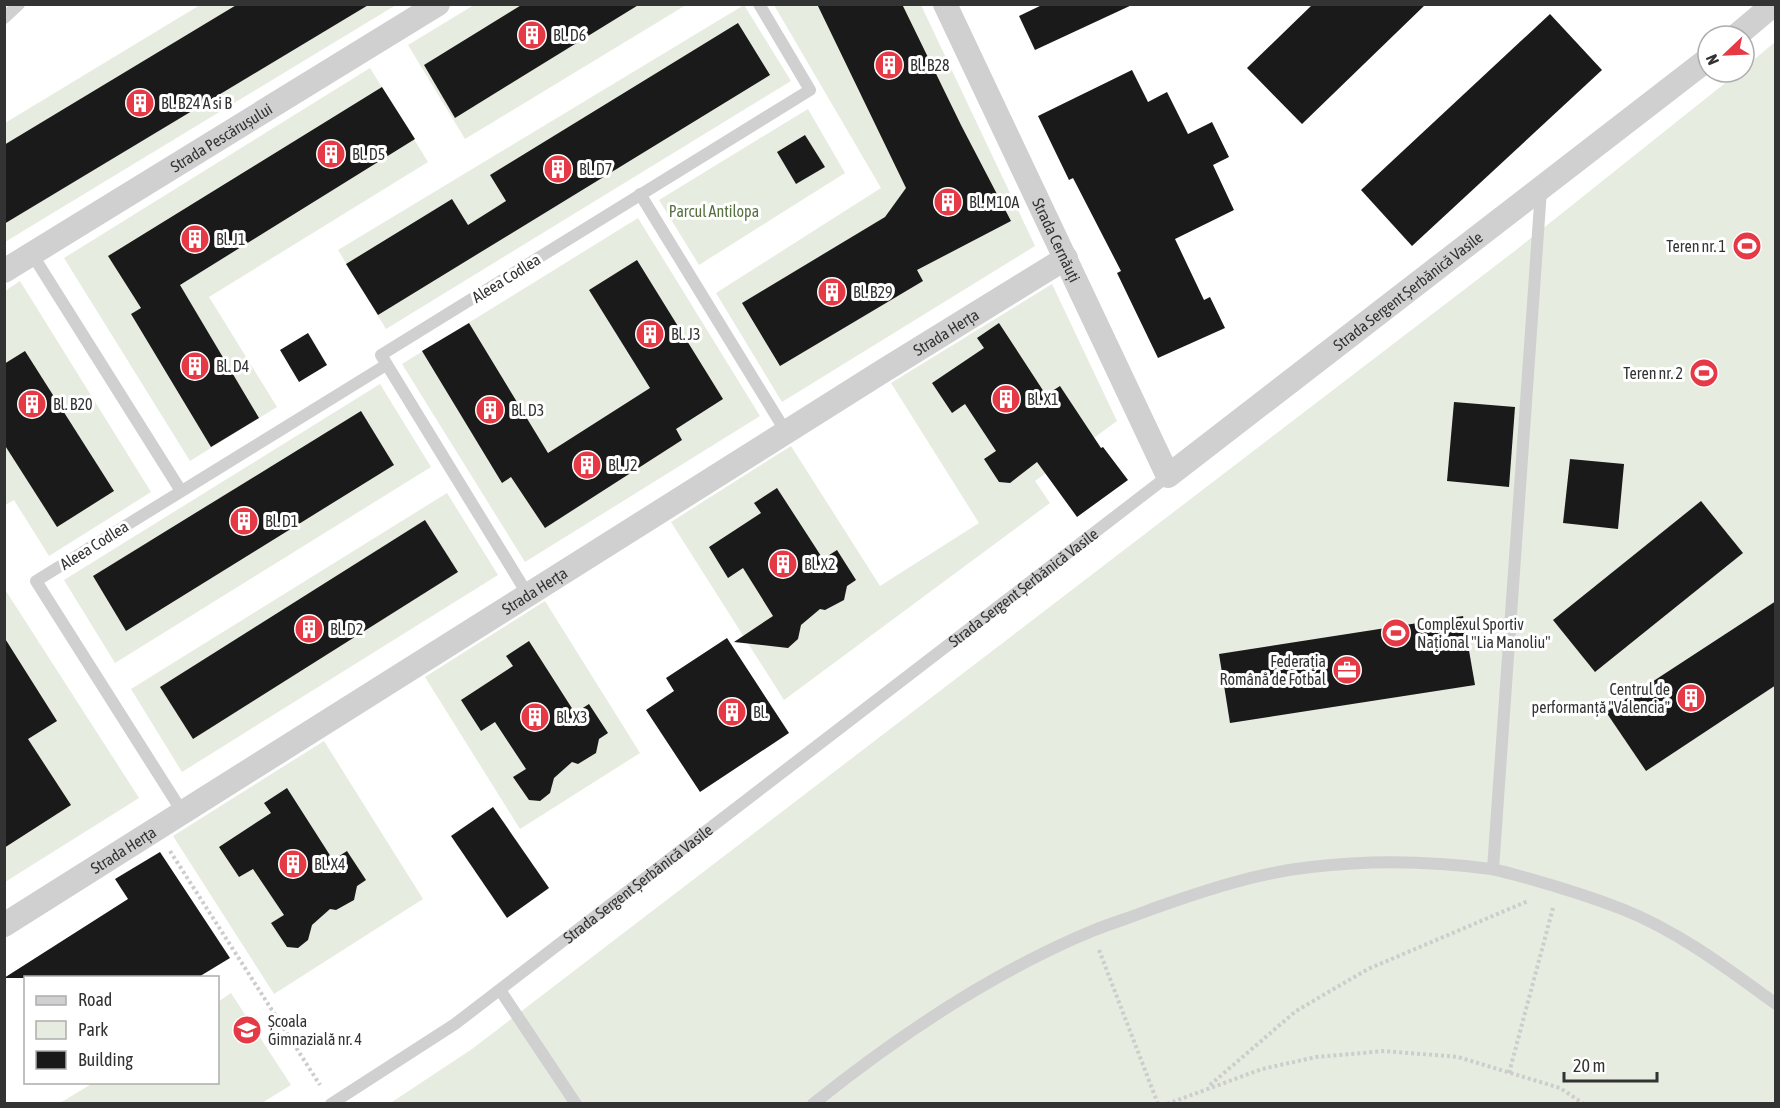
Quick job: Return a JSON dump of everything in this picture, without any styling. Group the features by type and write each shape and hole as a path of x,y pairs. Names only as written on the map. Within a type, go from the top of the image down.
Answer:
{"street":[{"name":"Strada Pescărușului","path":"4,271 438,4"},
{"name":"Strada Cernăuți","path":"945,4 1168,476"},
{"path":"1750,24 1774,4"},
{"name":"Strada Sergent Șerbănică Vasile","path":"1168,476 1696,68"},
{"name":"Strada Herța","path":"4,925 1066,258"}],"lane":[{"path":"4,18 19,4"},
{"name":"Aleea Codlea","path":"183,813 36,581 387,365 381,355 810,90 759,4"},
{"path":"1493,869 1541,190"},
{"path":"640,194 786,432"},
{"path":"32,254 181,491"},
{"path":"387,365 528,595"},
{"name":"Strada Sergent Șerbănică Vasile","path":"331,1103 455,1024 1168,476"},
{"path":"813,1104 859,1067 917,1026 968,994 1031,960 1092,932 1179,899 1234,882 1308,867 1368,862 1431,864 1493,869 1559,887 1624,910 1670,933 1723,965 1776,1004"},
{"path":"500,990 576,1104"}],"path":[{"path":"157,830 331,1103"},
{"path":"1509,1073 1559,887"},
{"path":"1206,1088 1296,1011 1368,969 1559,887"},
{"path":"1092,932 1158,1104"},
{"path":"1167,1104 1262,1069 1316,1058 1385,1051 1458,1057 1560,1088 1584,1104"}],"green space":[{"path":"200,5 396,5 5,242 5,123"},
{"path":"474,5 686,5 465,139 408,45"},
{"name":"Bl. D7","path":"744,5 791,81 386,329 338,250"},
{"path":"774,5 921,5 1035,246 782,402 716,293 881,188"},
{"name":"Complexul Sportiv Național \"Lia Manoliu\"","path":"1775,42 1775,1103 389,1104 472,1049 1516,250 1724,84 1756,84 1756,58"},
{"path":"370,68 428,162 209,297 277,407 190,461 64,258"},
{"name":"Parcul Antilopa","path":"808,109 845,173 699,265 659,200"},
{"path":"638,218 760,416 525,562 402,364"},
{"path":"20,281 151,492 49,556 14,500 5,505 5,291"},
{"path":"1052,284 1117,421 1035,481 1050,503 784,700 671,522 791,446 880,586 979,523 891,383"},
{"path":"380,384 431,467 115,663 64,580"},
{"path":"447,493 498,575 182,772 131,689"},
{"path":"4,588 139,798 5,882 4,882"},
{"path":"545,601 640,753 520,829 425,677"},
{"path":"324,741 423,899 274,994 173,836"},
{"path":"231,993 291,1085 262,1103 60,1103 91,1084 219,1084 219,1001"}],"building":[{"name":"Bl. B24 A si B","path":"238,4 370,4 4,224 4,145"},
{"name":"Bl. D6","path":"523,4 640,4 455,118 424,65"},
{"path":"817,4 902,4 1011,221 917,270 923,281 780,366 742,303 885,217 906,188"},
{"path":"1044,4 1134,4 1035,50 1019,16"},
{"path":"1313,4 1426,4 1302,124 1247,68"},
{"path":"1550,14 1602,70 1412,246 1361,190"},
{"name":"Bl. D7","path":"738,23 770,75 378,315 346,264 452,199 468,225 506,201 490,175"},
{"path":"1132,70 1148,102 1167,92 1188,134 1212,122 1229,157 1213,165 1234,210 1175,239 1204,300 1210,297 1225,328 1158,358 1117,273 1121,271 1073,178 1069,180 1038,116"},
{"path":"382,87 415,139 180,285 259,418 211,447 131,314 141,308 108,256"},
{"path":"805,135 825,167 796,184 777,152"},
{"path":"637,260 723,399 676,429 682,440 545,528 511,477 502,483 422,351 469,323 548,453 650,388 589,290"},
{"name":"Bl. X1","path":"999,323 1046,395 1060,386 1101,448 1103,447 1128,480 1077,517 1037,462 1010,483 999,482 984,459 996,451 965,404 952,413 932,383 984,348 977,338"},
{"path":"308,333 327,365 299,382 280,350"},
{"name":"Bl. B20","path":"25,351 114,491 57,527 4,444 4,364"},
{"path":"1454,402 1515,407 1509,487 1447,481"},
{"name":"Bl. D1","path":"361,411 394,465 126,631 93,576"},
{"path":"1570,459 1624,464 1618,529 1563,523"},
{"name":"Bl. X2","path":"777,488 823,559 837,550 856,580 847,586 844,600 825,610 820,609 801,625 798,639 788,648 734,642 773,616 743,568 728,578 709,547 761,513 754,503"},
{"path":"1701,501 1743,553 1595,672 1553,620"},
{"name":"Bl. D2","path":"425,520 458,572 193,739 160,687"},
{"name":"Centrul de performanță \"Valencia\"","path":"1776,601 1776,685 1646,771 1606,712"},
{"name":"Federația Română de Fotbal","path":"1463,616 1475,685 1230,723 1219,654"},
{"path":"4,637 57,721 28,739 71,805 4,848"},
{"name":"Bl.","path":"727,638 789,733 700,792 646,710 674,691 666,678"},
{"name":"Bl. X3","path":"529,641 575,713 589,704 608,733 599,739 596,753 578,764 572,762 554,778 550,793 540,801 529,800 513,777 526,769 495,722 481,731 461,700 513,666 506,656"},
{"name":"Bl. X4","path":"287,788 333,860 347,851 366,880 357,886 354,900 336,910 330,909 312,925 308,940 298,948 287,947 271,923 284,915 253,869 239,877 219,847 271,813 264,803"},
{"path":"493,807 549,888 507,918 451,836"},
{"path":"160,852 230,958 200,976 4,978 128,899 115,879"}],"place":[{"name":"Bl. D6","path":"532,35"},
{"name":"Bl. B28","path":"889,65"},
{"name":"Bl. B24 A si B","path":"140,103"},
{"name":"Bl. D5","path":"331,154"},
{"name":"Bl. D7","path":"558,169"},
{"name":"Bl. M10A","path":"948,202"},
{"name":"Bl. J1","path":"195,239"},
{"name":"Teren nr. 1","path":"1747,246"},
{"name":"Bl. B29","path":"832,292"},
{"name":"Bl. J3","path":"650,334"},
{"name":"Bl. D4","path":"195,366"},
{"name":"Teren nr. 2","path":"1704,373"},
{"name":"Bl. X1","path":"1006,399"},
{"name":"Bl. B20","path":"32,404"},
{"name":"Bl. D3","path":"490,410"},
{"name":"Bl. J2","path":"587,465"},
{"name":"Bl. D1","path":"244,521"},
{"name":"Bl. X2","path":"783,564"},
{"name":"Bl. D2","path":"309,629"},
{"name":"Complexul Sportiv Național \"Lia Manoliu\"","path":"1396,633"},
{"name":"Federația Română de Fotbal","path":"1347,670"},
{"name":"Centrul de performanță \"Valencia\"","path":"1691,698"},
{"name":"Bl.","path":"732,712"},
{"name":"Bl. X3","path":"535,717"},
{"name":"Bl. X4","path":"293,864"},
{"name":"Școala Gimnazială nr. 4","path":"247,1030"}]}
